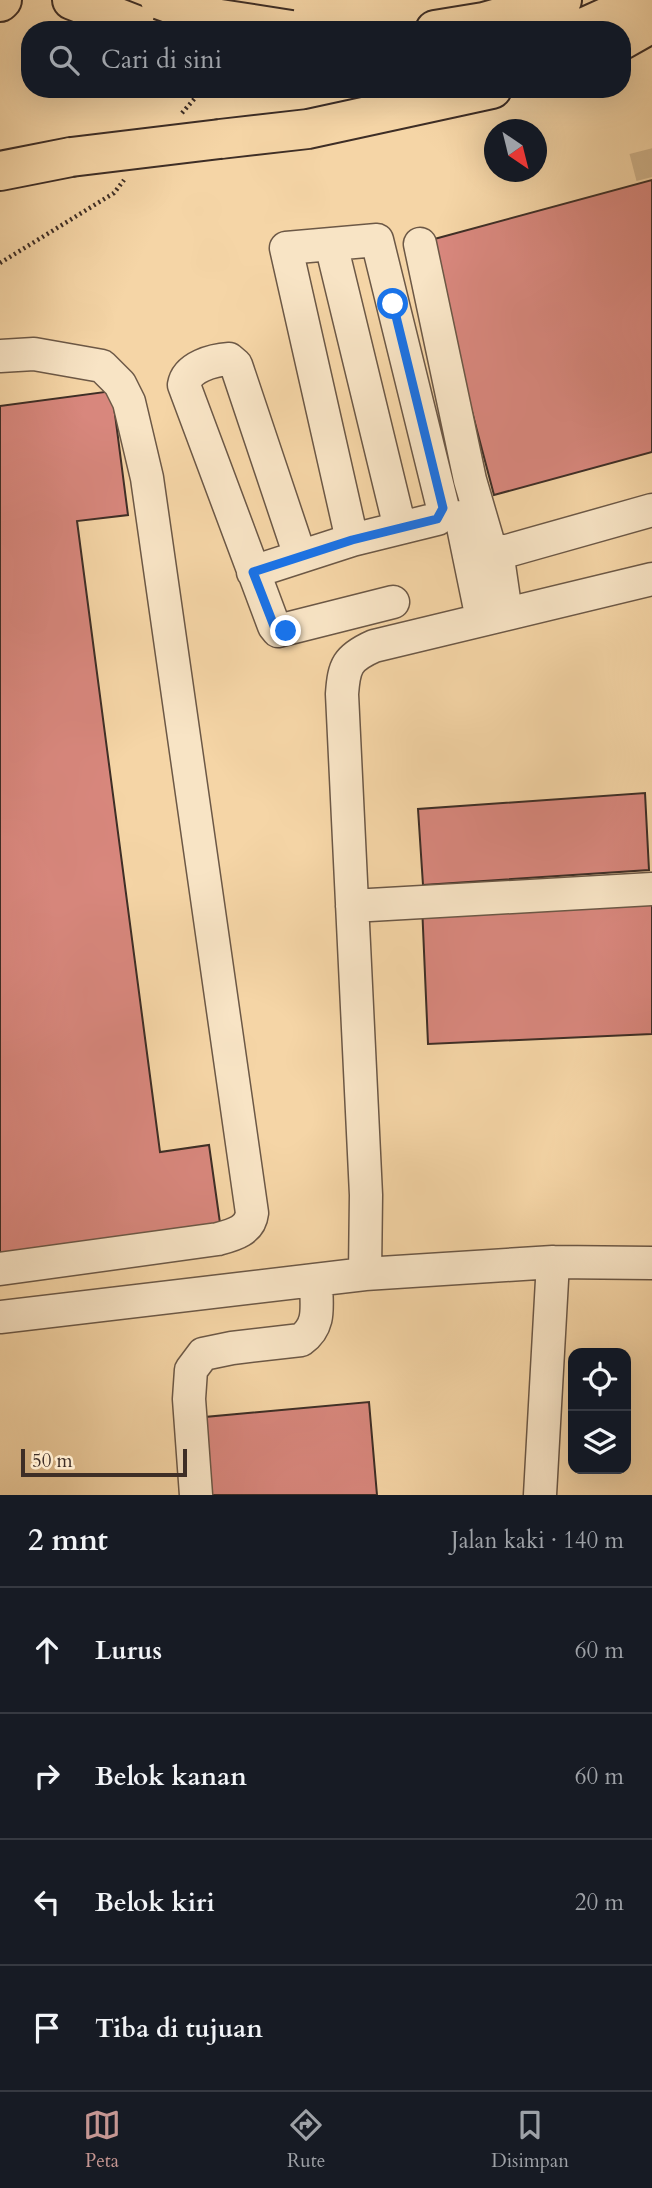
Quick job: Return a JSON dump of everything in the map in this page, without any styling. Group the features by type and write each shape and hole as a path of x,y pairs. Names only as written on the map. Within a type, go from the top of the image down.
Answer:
{"highway":[{"path":"72,0 126,21"},
{"path":"160,0 207,17 233,21"},
{"path":"488,21 562,0"},
{"path":"598,21 645,0"},
{"path":"631,35 652,23"},
{"path":"0,172 71,157 309,129 451,98"}],"lane":[{"path":"253,572 352,540 437,519 443,508 377,240 286,248 352,540"},
{"path":"331,244 401,528"},
{"path":"420,244 470,480 489,545 497,551 507,551 652,510"},
{"path":"393,304 410,305 443,436 494,616"},
{"path":"0,356 34,354 102,366 120,384 129,402 147,478 252,1213 251,1221 246,1227 236,1234 218,1239 0,1269"},
{"path":"300,556 236,365 229,359 219,359 189,373 184,384 253,572 278,631 393,602"},
{"path":"494,616 497,551"},
{"path":"365,1274 366,1195 342,694 344,672 355,654 374,646 652,579"},
{"path":"352,906 652,889"},
{"path":"540,1495 553,1262"},
{"path":"0,1317 365,1274 553,1262 652,1263"},
{"path":"196,1495 189,1399 191,1370 203,1354 300,1340 309,1334 315,1326 316,1280"}],"building":[{"path":"652,180 652,452 494,495 427,241"},
{"path":"112,391 128,515 77,521 160,1152 209,1145 221,1230 0,1260 0,406"},
{"path":"645,793 649,870 423,885 418,809"},
{"path":"652,894 652,1034 428,1044 422,905"},
{"path":"369,1402 377,1495 211,1495 205,1417"}],"tunnel":[{"path":"645,150 652,177"}],"route":[{"path":"286,631 278,631 274,626 253,572 352,540 437,519 443,508 393,304"}]}
